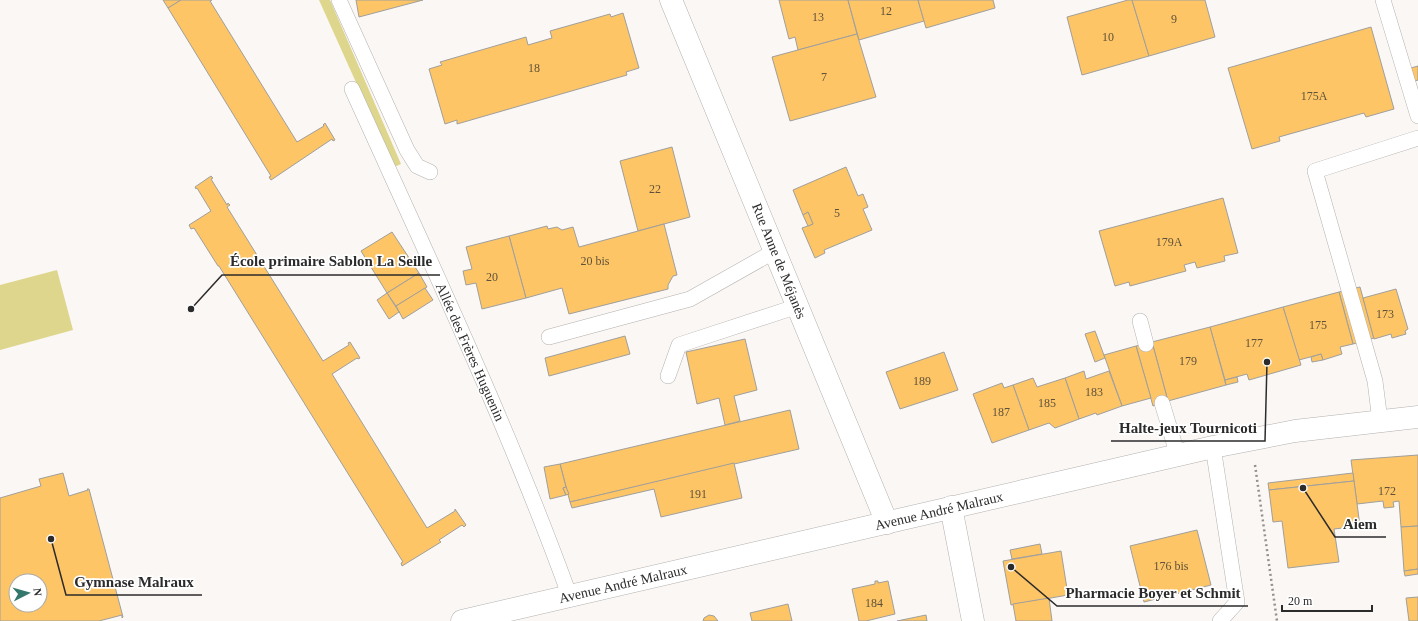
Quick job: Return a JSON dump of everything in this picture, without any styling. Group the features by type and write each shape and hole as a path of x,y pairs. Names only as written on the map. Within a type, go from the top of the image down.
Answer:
{"main road":[{"name":"Rue Anne de Méjanès","path":"671,0 887,523"},
{"name":"Avenue André Malraux","path":"462,621 1213,447 1295,431 1418,417"},
{"path":"951,507 973,621"}],"lane":[{"path":"339,0 407,150 417,166 430,172"},
{"path":"1383,0 1418,116"},
{"name":"Allée des Frères Huguenin","path":"352,89 494,404 553,549 570,597"},
{"path":"1380,421 1376,381 1315,171 1418,138"},
{"path":"549,337 690,299 775,251"},
{"path":"668,376 679,345 798,306"},
{"path":"1140,321 1146,344"},
{"path":"1162,403 1178,456"},
{"path":"1213,447 1237,602 1220,621"}],"path":[{"path":"1252,439 1277,621"}],"shaded area":[{"path":"319,0 330,0 401,164 394,167"},
{"path":"57,270 73,330 0,350 0,285"}],"building":[{"path":"163,0 181,0 168,8"},
{"path":"181,0 212,0 210,1 297,142 324,126 323,125 325,123 335,140 333,141 332,139 271,180 269,177 271,176 168,8"},
{"path":"356,0 423,0 359,17"},
{"path":"779,0 848,0 857,34 798,50 795,37 789,39"},
{"path":"848,0 918,0 924,21 859,40"},
{"path":"918,0 993,0 995,8 926,28"},
{"path":"1132,0 1149,56 1082,75 1067,17"},
{"path":"1132,0 1205,0 1215,37 1149,56"},
{"path":"623,13 639,68 626,72 627,75 457,124 457,120 445,124 429,69 442,65 440,62 526,37 528,45 552,38 550,31 610,14 611,17"},
{"path":"1371,27 1394,109 1366,117 1364,113 1279,137 1280,141 1252,149 1228,68"},
{"path":"857,34 876,97 790,121 772,57"},
{"path":"1418,66 1418,80 1415,81 1411,68"},
{"path":"672,147 690,217 638,231 620,161"},
{"path":"846,167 858,196 863,194 868,207 863,209 872,230 824,250 825,253 815,258 802,228 813,224 808,212 803,215 793,190"},
{"path":"211,176 213,178 211,179 227,205 228,203 230,205 227,207 323,361 349,345 348,343 350,342 360,358 357,358 332,374 427,528 455,511 455,509 466,525 464,527 462,525 439,540 441,542 402,566 401,563 403,562 219,266 194,228 191,229 189,225 211,211 195,187"},
{"path":"1223,198 1238,253 1224,256 1225,261 1197,268 1195,262 1184,265 1186,271 1130,286 1129,282 1115,286 1099,231"},
{"path":"808,212 813,224 808,226 803,215"},
{"path":"664,224 677,275 673,276 668,285 668,289 569,314 562,288 526,298 509,236 547,226 548,229 557,227 562,230 573,227 579,247"},
{"path":"392,232 419,273 387,293 361,251"},
{"path":"509,236 526,298 482,309 476,283 466,285 463,271 472,269 466,247"},
{"path":"419,273 427,287 396,306 387,293"},
{"path":"1360,287 1374,338 1353,344 1339,292"},
{"path":"425,288 433,300 403,319 396,306"},
{"path":"1396,289 1408,329 1405,331 1406,334 1392,338 1391,334 1374,339 1363,298"},
{"path":"1339,292 1353,344 1340,347 1342,354 1323,360 1321,354 1299,360 1283,307"},
{"path":"387,293 399,312 389,319 377,300"},
{"path":"1283,307 1301,365 1249,380 1247,374 1225,380 1210,327"},
{"path":"1210,327 1226,385 1168,401 1152,342"},
{"path":"1095,331 1105,358 1095,362 1085,334"},
{"path":"625,336 630,354 549,376 545,358"},
{"path":"745,339 757,390 734,396 740,421 725,425 719,398 697,404 686,352"},
{"path":"1152,342 1168,401 1153,406 1136,346"},
{"path":"1136,346 1151,398 1122,406 1104,355"},
{"path":"944,352 958,390 900,409 886,372"},
{"path":"1321,354 1323,360 1312,362 1311,357"},
{"path":"1084,371 1086,379 1109,371 1122,406 1097,415 1096,413 1079,419 1065,378"},
{"path":"1237,377 1238,382 1226,385 1225,380"},
{"path":"1033,378 1037,387 1065,378 1079,419 1055,428 1049,423 1029,430 1013,385"},
{"path":"1002,383 1004,388 1013,385 1029,430 992,443 973,394"},
{"path":"790,410 799,449 570,502 560,464"},
{"path":"1418,455 1418,526 1401,527 1399,501 1393,502 1394,507 1384,508 1383,501 1357,504 1351,460"},
{"path":"734,463 742,498 661,517 654,489 572,508 570,502"},
{"path":"560,464 566,487 563,488 566,495 550,499 544,467"},
{"path":"63,473 69,496 89,489 123,617 122,618 122,615 99,621 0,621 0,498 41,486 39,479"},
{"path":"1353,473 1354,481 1269,490 1268,483"},
{"path":"1354,481 1360,526 1334,529 1339,562 1288,568 1282,521 1273,522 1269,490"},
{"path":"566,487 569,494 566,495 563,488"},
{"path":"1418,526 1418,569 1404,571 1401,527"},
{"path":"1197,530 1211,585 1144,602 1130,546"},
{"path":"1040,544 1042,554 1012,559 1010,550"},
{"path":"1061,551 1068,595 1011,605 1003,561"},
{"path":"1418,569 1418,574 1405,576 1404,571"},
{"path":"875,581 878,581 878,583 888,581 895,614 866,621 859,621 852,589 875,584"},
{"path":"1418,597 1418,621 1409,621 1406,598"},
{"path":"1049,598 1052,621 1016,621 1013,604"},
{"path":"788,604 792,621 752,621 750,613"},
{"path":"709,615 714,616 718,621 703,621 704,618"},
{"path":"926,615 927,621 897,621"}],"place":[{"name":"École primaire Sablon La Seille","path":"191,309"},
{"name":"Halte-jeux Tournicoti","path":"1267,362"},
{"name":"Aiem","path":"1303,488"},
{"name":"Gymnase Malraux","path":"51,539"},
{"name":"Pharmacie Boyer et Schmit","path":"1011,567"}]}
